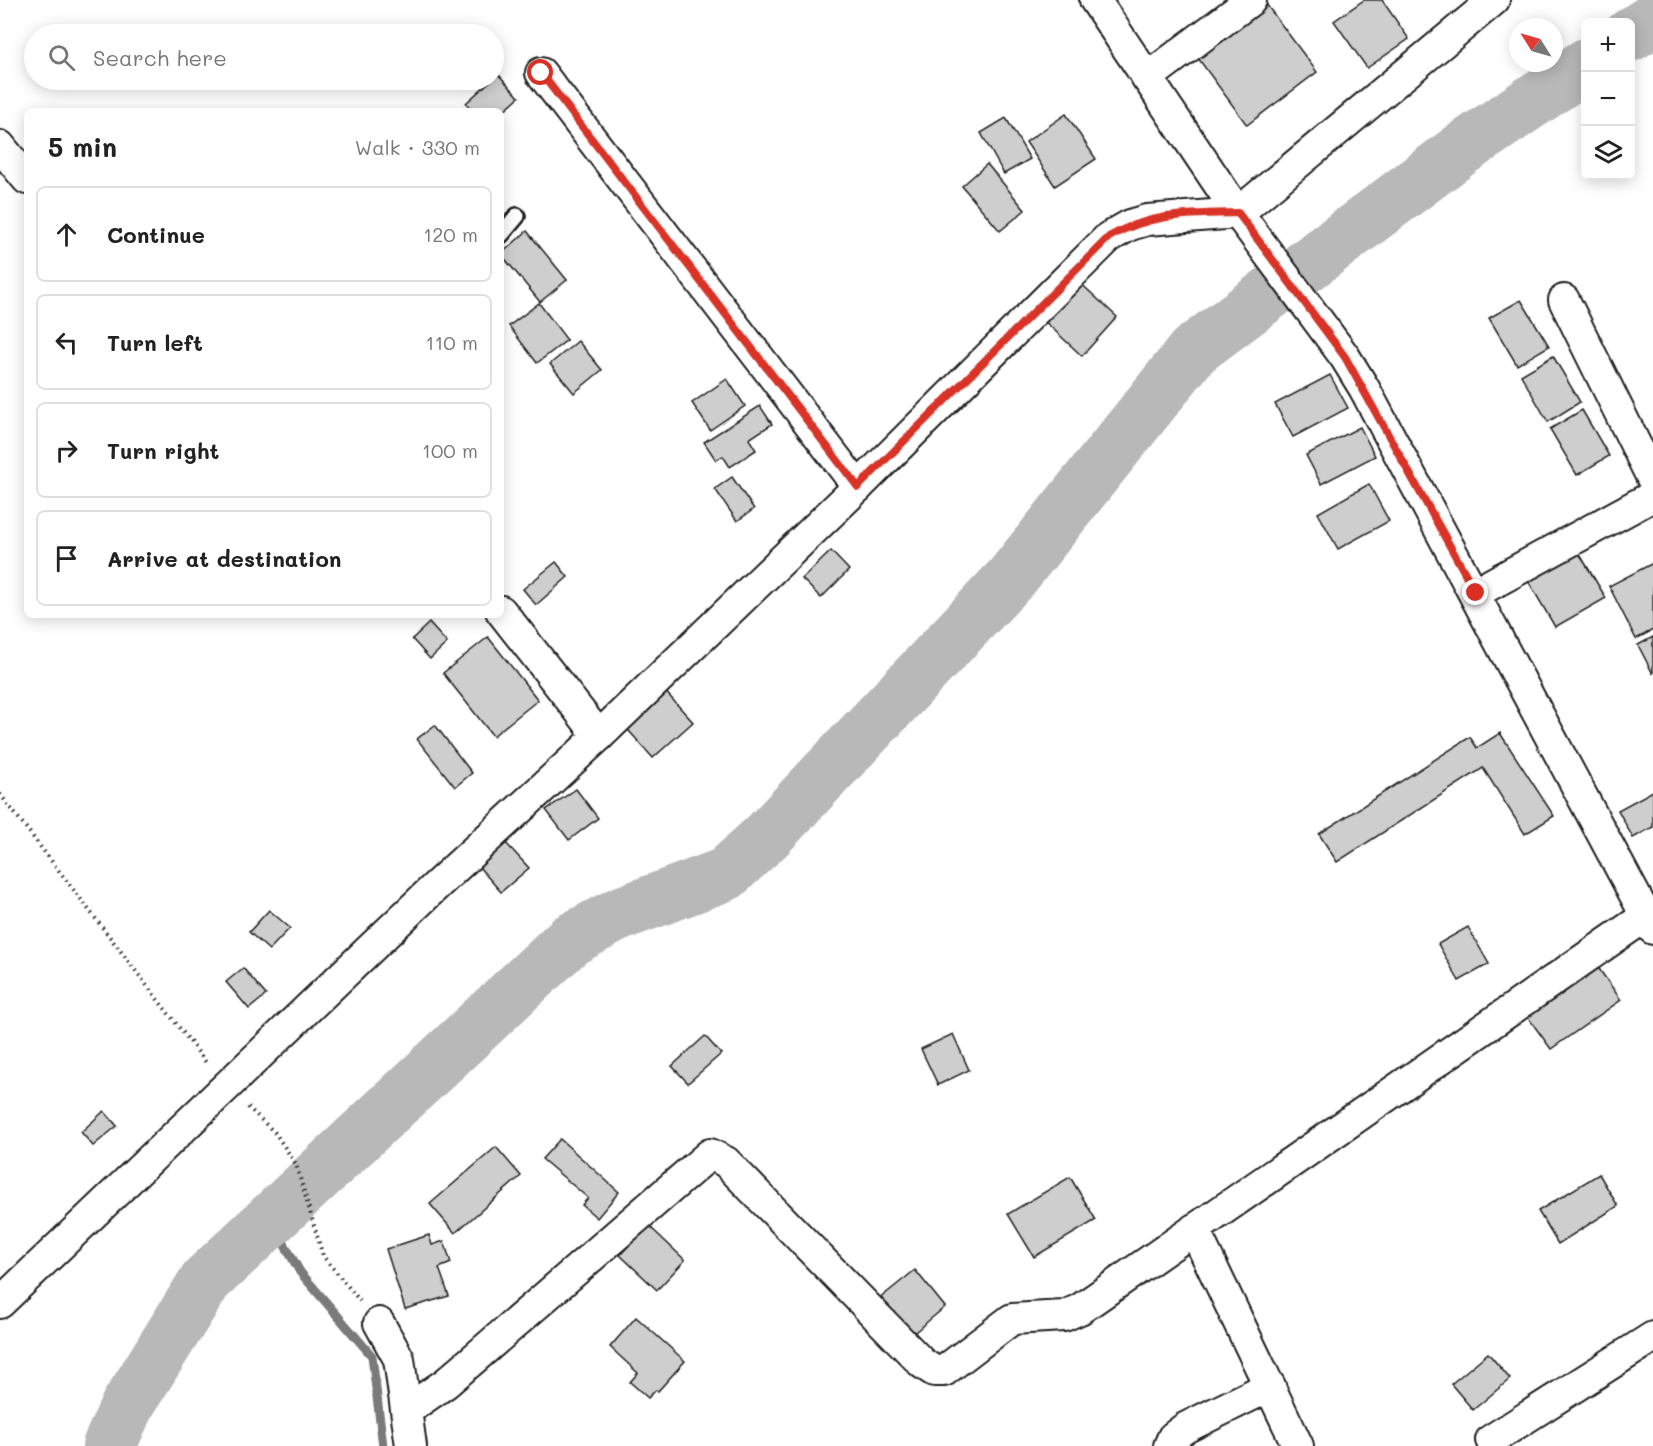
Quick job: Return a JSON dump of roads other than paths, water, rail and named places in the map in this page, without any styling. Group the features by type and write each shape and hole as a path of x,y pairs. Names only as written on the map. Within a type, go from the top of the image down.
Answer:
{"street":[{"path":"407,1410 447,1383 710,1154 726,1162 922,1363 939,1372 950,1369 976,1344 1012,1319 1064,1316 1080,1309 1651,918 1364,388 1345,357 1310,314 1238,213 1095,0"},
{"path":"1147,78 1251,0"},
{"path":"0,1303 225,1087 599,736 858,487 1109,237 1130,225 1147,220 1238,213 1494,0"},
{"path":"541,73 858,487"},
{"path":"0,146 24,175"},
{"path":"1564,300 1653,480"},
{"path":"1476,593 1653,496"},
{"path":"504,615 599,736"},
{"path":"1194,1229 1299,1446"},
{"path":"379,1323 399,1359 411,1446"},
{"path":"1491,1440 1653,1337"},
{"path":"1168,1446 1173,1437 1185,1428 1270,1386"}],"lane":[{"path":"504,231 517,216"}],"waterway":[{"path":"1635,32 1653,20"},
{"path":"109,1446 127,1406 206,1280 570,940 619,914 726,874 768,835 1012,577 1193,351 1462,149 1581,68"},
{"path":"271,1220 300,1272 372,1356 383,1446"}]}
